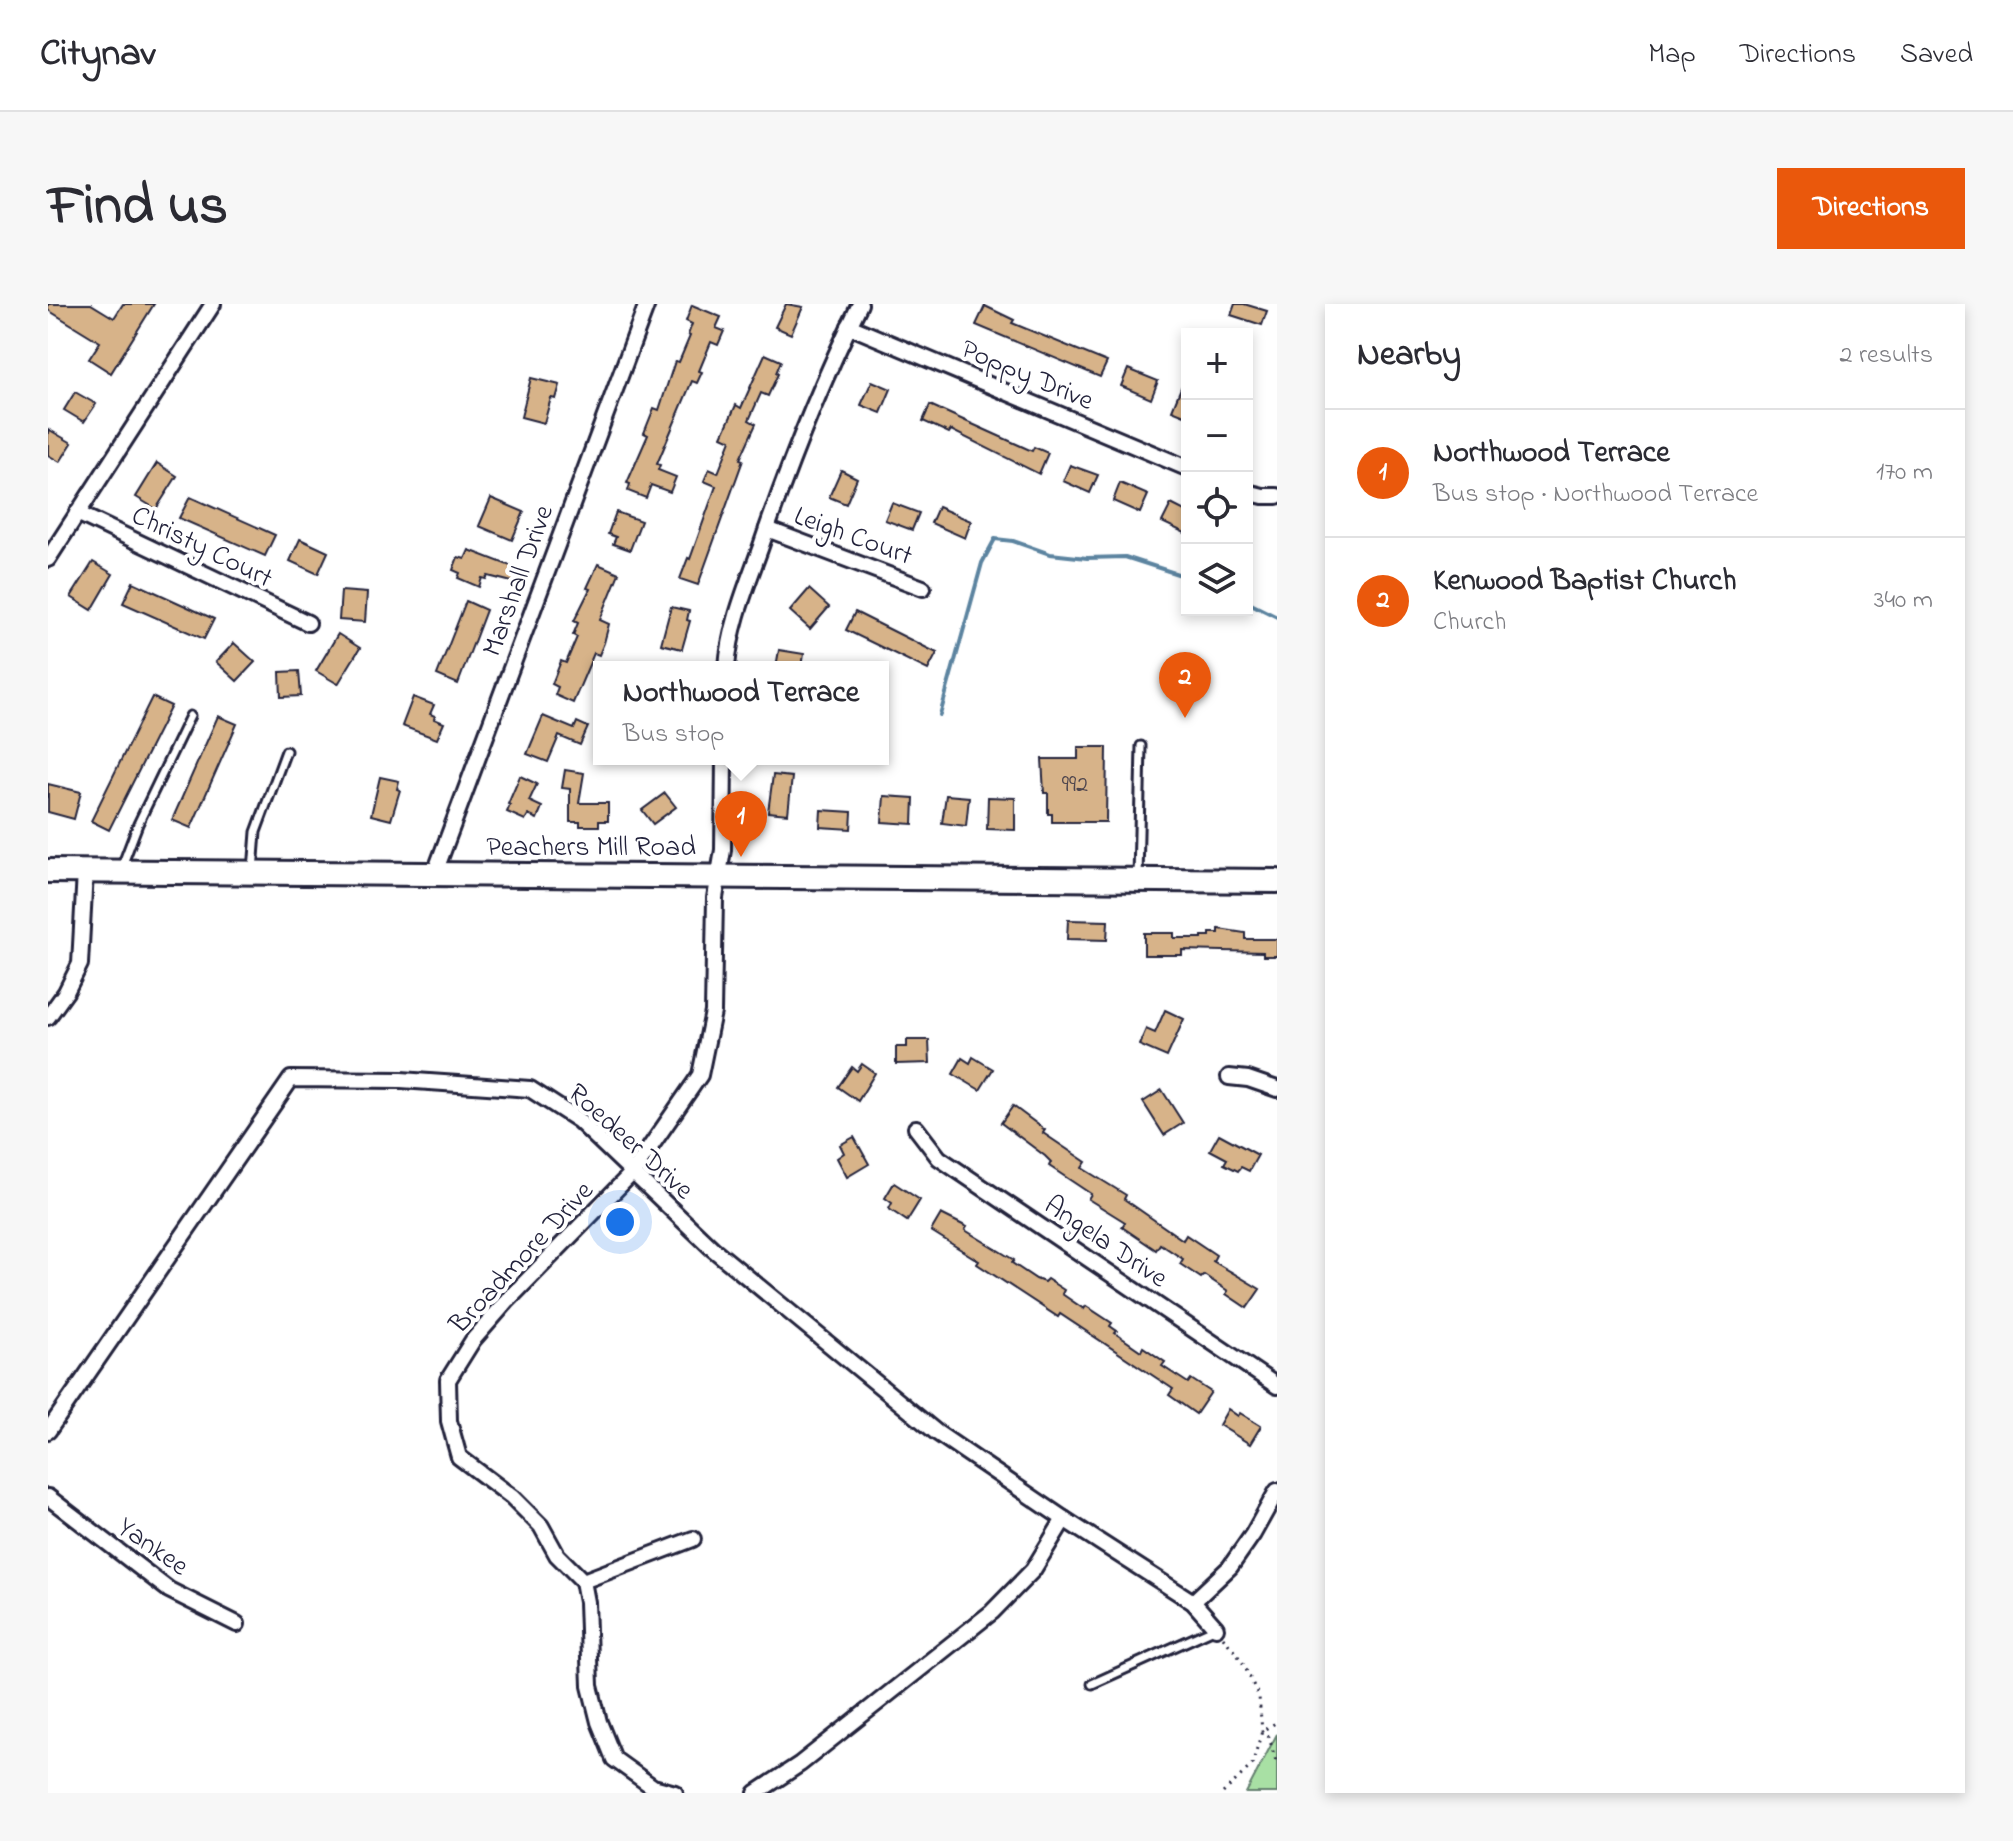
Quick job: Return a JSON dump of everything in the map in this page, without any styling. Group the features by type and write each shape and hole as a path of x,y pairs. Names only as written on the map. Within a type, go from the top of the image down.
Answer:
{"main road":[{"name":"Peachers Mill Road","path":"48,871 1277,881"}],"street":[{"path":"48,559 213,304"},
{"name":"Marshall Drive","path":"434,875 647,304"},
{"path":"728,661 733,627 767,529 807,421 860,304"},
{"name":"Poppy Drive","path":"849,326 1181,465"},
{"path":"1253,494 1277,496"},
{"name":"Christy Court","path":"77,513 308,623"},
{"name":"Leigh Court","path":"767,529 923,588"},
{"name":"Broadmore Drive","path":"583,1581 557,1555 541,1526 522,1506 459,1457 449,1421 448,1380 473,1340 508,1300 633,1172 700,1075 713,1012 715,898 720,876 724,765"},
{"path":"48,1017 66,992 80,964 85,872"},
{"path":"1229,1077 1248,1079 1277,1089"},
{"name":"Roedeer Drive","path":"48,1431 291,1079 401,1080 530,1089 578,1120 713,1249 936,1432 1193,1602 1216,1628"},
{"name":"Angela Drive","path":"916,1128 939,1158 1277,1386"},
{"path":"1193,1602 1230,1567 1277,1491"},
{"name":"Yankee","path":"48,1497 169,1590 237,1624"},
{"path":"756,1793 800,1764 992,1612 1033,1570 1064,1519"},
{"path":"675,1793 653,1787 614,1759 599,1722 590,1686 587,1602 583,1581 693,1539"}],"lane":[{"path":"120,872 138,824 190,716"},
{"path":"1138,880 1141,746"},
{"path":"253,874 256,832 286,751"},
{"path":"1092,1684 1216,1628"}],"path":[{"path":"1216,1628 1242,1661 1259,1697 1262,1731 1252,1765 1223,1793"},
{"path":"1262,1731 1277,1722"},
{"path":"1262,1731 1269,1737 1277,1766"}],"green space":[{"path":"1277,1734 1277,1793 1246,1793"}],"building":[{"path":"48,304 91,304 114,318 123,304 154,304 111,373 89,359 100,342 48,310"},
{"path":"786,304 803,307 791,334 775,327"},
{"path":"1235,304 1267,311 1262,325 1231,315"},
{"path":"692,305 721,317 716,328 724,331 718,345 711,342 699,371 702,372 697,383 692,381 657,464 660,465 658,470 676,477 670,492 651,485 646,498 628,491 630,484 627,483 648,435 644,433 654,408 659,410 675,361 679,362 690,336 692,324 686,321"},
{"path":"985,306 1014,320 1012,323 1107,362 1100,377 976,325"},
{"path":"765,354 781,361 778,374 768,396 761,393 749,420 756,424 740,459 743,460 698,585 680,579 716,486 704,481 709,469 718,473 731,440 722,436 736,405 741,408"},
{"path":"1128,369 1158,381 1151,399 1121,386"},
{"path":"531,378 560,385 556,399 551,398 544,423 521,417"},
{"path":"872,381 891,389 881,413 861,405"},
{"path":"1181,388 1181,414 1172,410"},
{"path":"75,392 96,404 84,422 64,410"},
{"path":"930,405 1032,451 1034,447 1048,453 1039,474 951,430 949,433 923,421"},
{"path":"48,429 72,443 60,462 48,455"},
{"path":"157,463 177,476 156,509 136,497"},
{"path":"1070,465 1098,475 1090,493 1063,481"},
{"path":"841,470 857,478 846,504 829,497"},
{"path":"1120,483 1148,495 1140,513 1113,501"},
{"path":"190,497 275,535 265,556 179,518"},
{"path":"491,498 524,512 512,540 479,526"},
{"path":"892,503 919,513 912,530 885,520"},
{"path":"1171,504 1181,509 1181,531 1162,522"},
{"path":"938,507 971,521 965,538 931,523"},
{"path":"616,512 641,521 630,550 613,544 616,537 608,534"},
{"path":"300,539 328,552 318,574 290,561"},
{"path":"469,550 521,570 516,583 488,576 482,578 479,587 458,578 460,573 453,570 458,557 465,559"},
{"path":"93,562 113,574 92,610 71,597"},
{"path":"598,564 619,573 600,620 609,624 604,643 599,655 594,653 573,703 555,695 558,687 552,684 561,661 566,663 577,637 573,635 578,623 574,621"},
{"path":"133,582 214,619 204,639 123,603"},
{"path":"809,589 829,607 810,629 790,611"},
{"path":"341,591 367,593 365,622 339,620"},
{"path":"466,601 486,610 458,684 437,675"},
{"path":"671,607 689,611 687,620 690,621 682,649 661,644"},
{"path":"855,612 937,653 928,670 846,630"},
{"path":"338,634 360,648 338,684 316,671"},
{"path":"234,643 255,662 237,681 216,662"},
{"path":"779,650 804,654 803,661 777,661"},
{"path":"299,671 301,696 281,697 280,672"},
{"path":"152,697 171,706 109,830 91,821"},
{"path":"413,697 434,705 430,714 444,723 437,739 402,726"},
{"path":"218,716 237,724 191,828 172,820"},
{"path":"543,716 574,729 577,722 588,727 580,745 559,736 548,762 527,754"},
{"path":"1078,747 1107,747 1106,822 1052,822 1052,814 1048,814 1042,759 1078,759"},
{"path":"565,770 584,773 579,803 608,803 608,821 599,821 599,826 580,826 580,822 570,822 570,789 562,788"},
{"path":"773,775 792,777 788,814 768,812"},
{"path":"520,776 537,784 529,801 542,807 537,819 528,815 525,820 507,812"},
{"path":"380,777 399,781 397,789 400,790 391,820 371,815"},
{"path":"48,784 81,792 74,819 48,812"},
{"path":"665,793 676,807 653,824 642,810"},
{"path":"946,795 969,797 966,826 942,823"},
{"path":"884,796 914,798 913,824 882,822"},
{"path":"988,797 1015,798 1015,830 987,829"},
{"path":"821,810 852,812 851,829 820,827"},
{"path":"1068,920 1108,921 1107,940 1067,939"},
{"path":"1219,929 1245,933 1245,939 1277,939 1277,956 1263,956 1263,952 1182,950 1182,955 1144,955 1144,933 1174,933 1174,938 1202,938 1210,936 1210,933 1219,933"},
{"path":"1165,1010 1184,1019 1167,1057 1139,1045 1146,1029 1155,1033"},
{"path":"907,1040 929,1040 930,1063 896,1064 896,1047 907,1047"},
{"path":"973,1057 993,1069 980,1090 953,1074 962,1058 970,1063"},
{"path":"862,1064 875,1073 858,1101 838,1087 852,1067 857,1071"},
{"path":"1162,1090 1183,1123 1164,1135 1143,1102"},
{"path":"1013,1106 1045,1130 1043,1133 1086,1162 1082,1168 1126,1195 1124,1199 1183,1240 1186,1235 1216,1255 1213,1261 1260,1289 1247,1308 1204,1275 1201,1278 1180,1264 1183,1259 1160,1244 1156,1250 1122,1227 1125,1222 1088,1199 1091,1194 1049,1166 1051,1162 1045,1156 1001,1123"},
{"path":"1219,1134 1258,1155 1249,1171 1241,1167 1238,1171 1224,1164 1227,1159 1210,1150"},
{"path":"854,1137 869,1164 847,1177 837,1158 844,1153 840,1145"},
{"path":"894,1183 920,1200 907,1221 889,1209 892,1203 885,1198"},
{"path":"941,1214 967,1227 965,1230 1014,1260 1012,1263 1036,1279 1044,1282 1047,1279 1084,1309 1086,1306 1112,1323 1110,1326 1117,1331 1115,1333 1141,1351 1143,1347 1165,1362 1162,1366 1188,1383 1191,1379 1211,1392 1196,1414 1169,1395 1173,1389 1060,1314 1058,1317 931,1231"},
{"path":"1228,1409 1261,1426 1250,1444 1219,1425"}],"waterway":[{"path":"940,715 982,563 995,539 1013,541 1050,554 1087,558 1125,557 1181,575"},
{"path":"1253,605 1277,617"}],"place":[{"name":"Kenwood Baptist Church","path":"1185,718"},
{"name":"Northwood Terrace","path":"741,857"}]}
